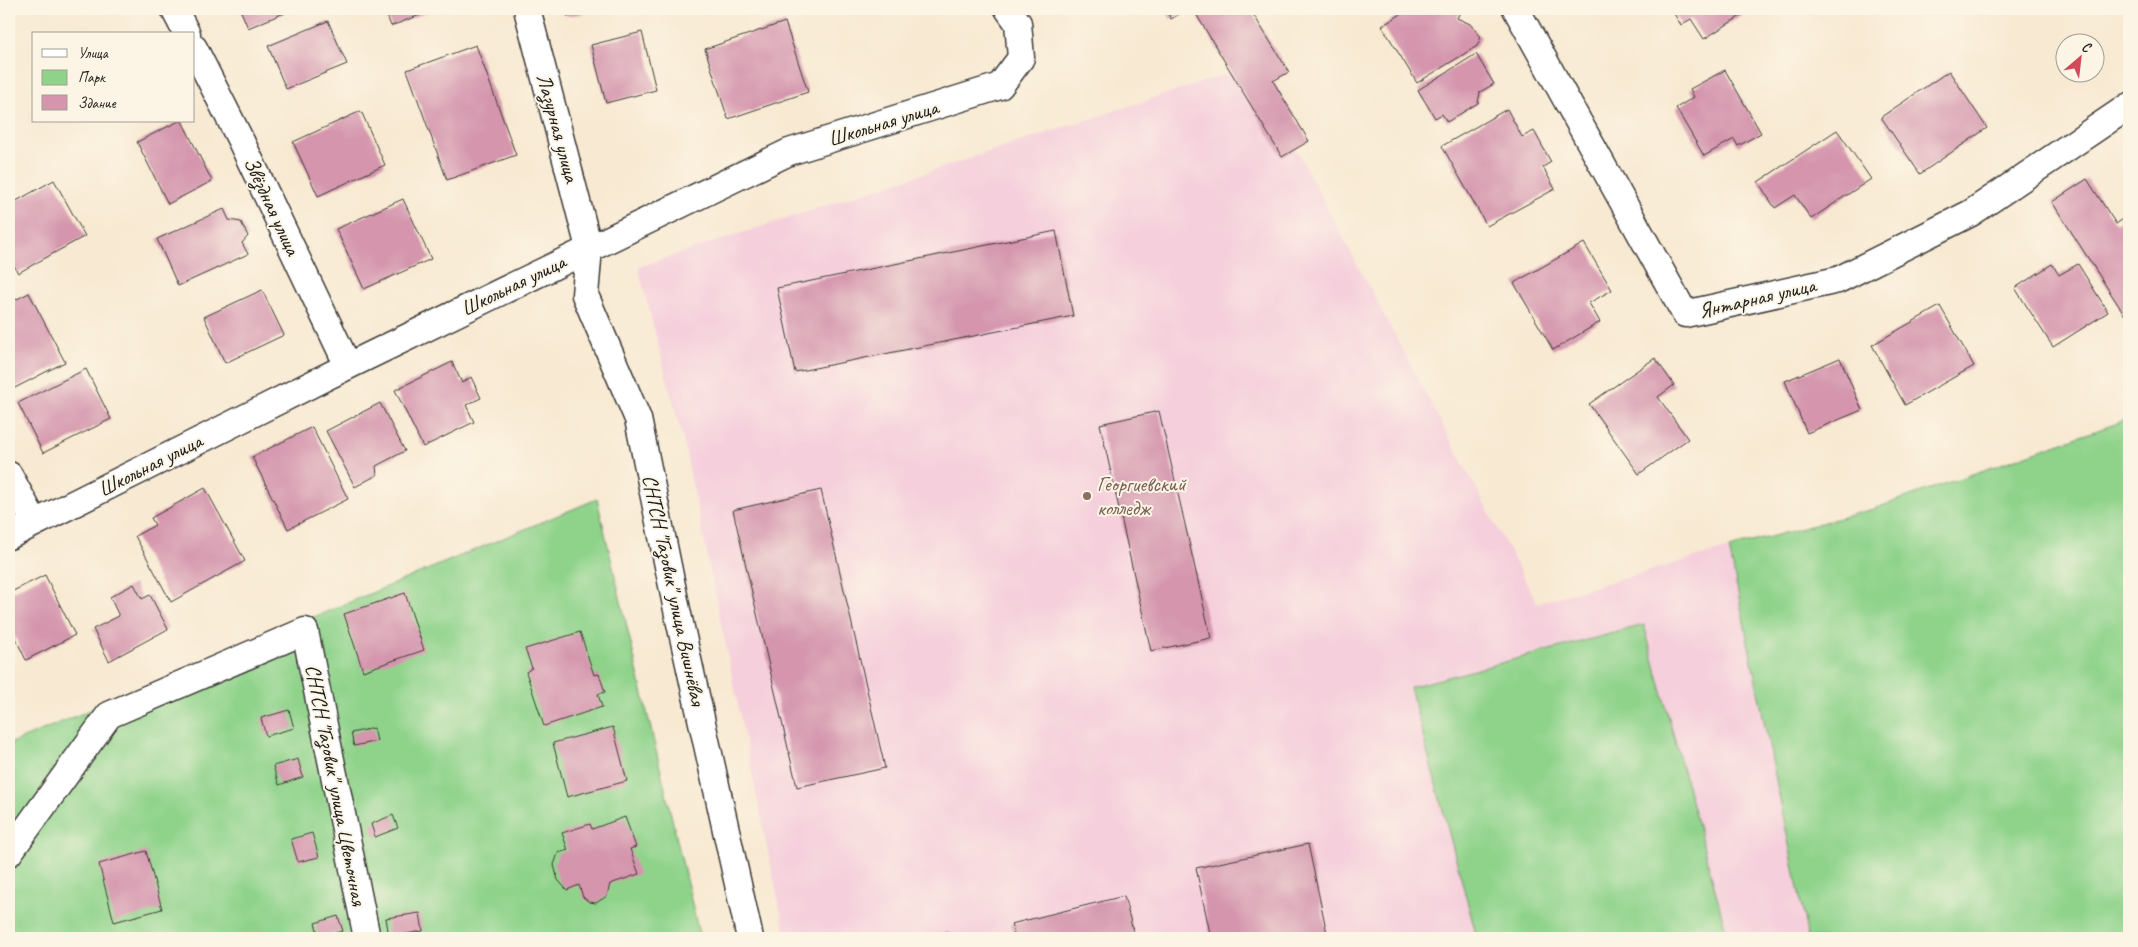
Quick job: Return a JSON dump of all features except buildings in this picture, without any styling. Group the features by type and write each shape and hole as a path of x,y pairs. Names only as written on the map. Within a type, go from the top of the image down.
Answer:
{"street":[{"path":"174,9 186,32"},
{"name":"Лазурная улица","path":"527,9 590,248"},
{"name":"Школьная улица","path":"9,536 348,366 789,152 1000,86 1021,58 1018,23 1008,9"},
{"name":"Янтарная улица","path":"1516,9 1685,314 1838,280 1972,213 2129,106"},
{"name":"Звёздная улица","path":"195,50 240,139 348,366"},
{"name":"СНТСН \"Газовик\" улица Вишнёвая","path":"590,248 585,295 638,419 677,610 750,938"},
{"path":"9,475 35,523"},
{"name":"СНТСН \"Газовик\" улица Цветочная","path":"9,853 109,715 305,631 367,938"}],"shaded area":[{"name":"Георгиевский колледж","path":"1252,66 1537,603 1729,548 1808,938 786,938 684,444 638,267"}],"green space":[{"path":"2129,419 2129,938 1808,938 1729,548 1873,509"},
{"path":"597,499 700,938 9,938 9,744"},
{"path":"1644,625 1728,938 1477,938 1410,687"}],"place":[{"name":"Георгиевский колледж","path":"1087,496"}]}
